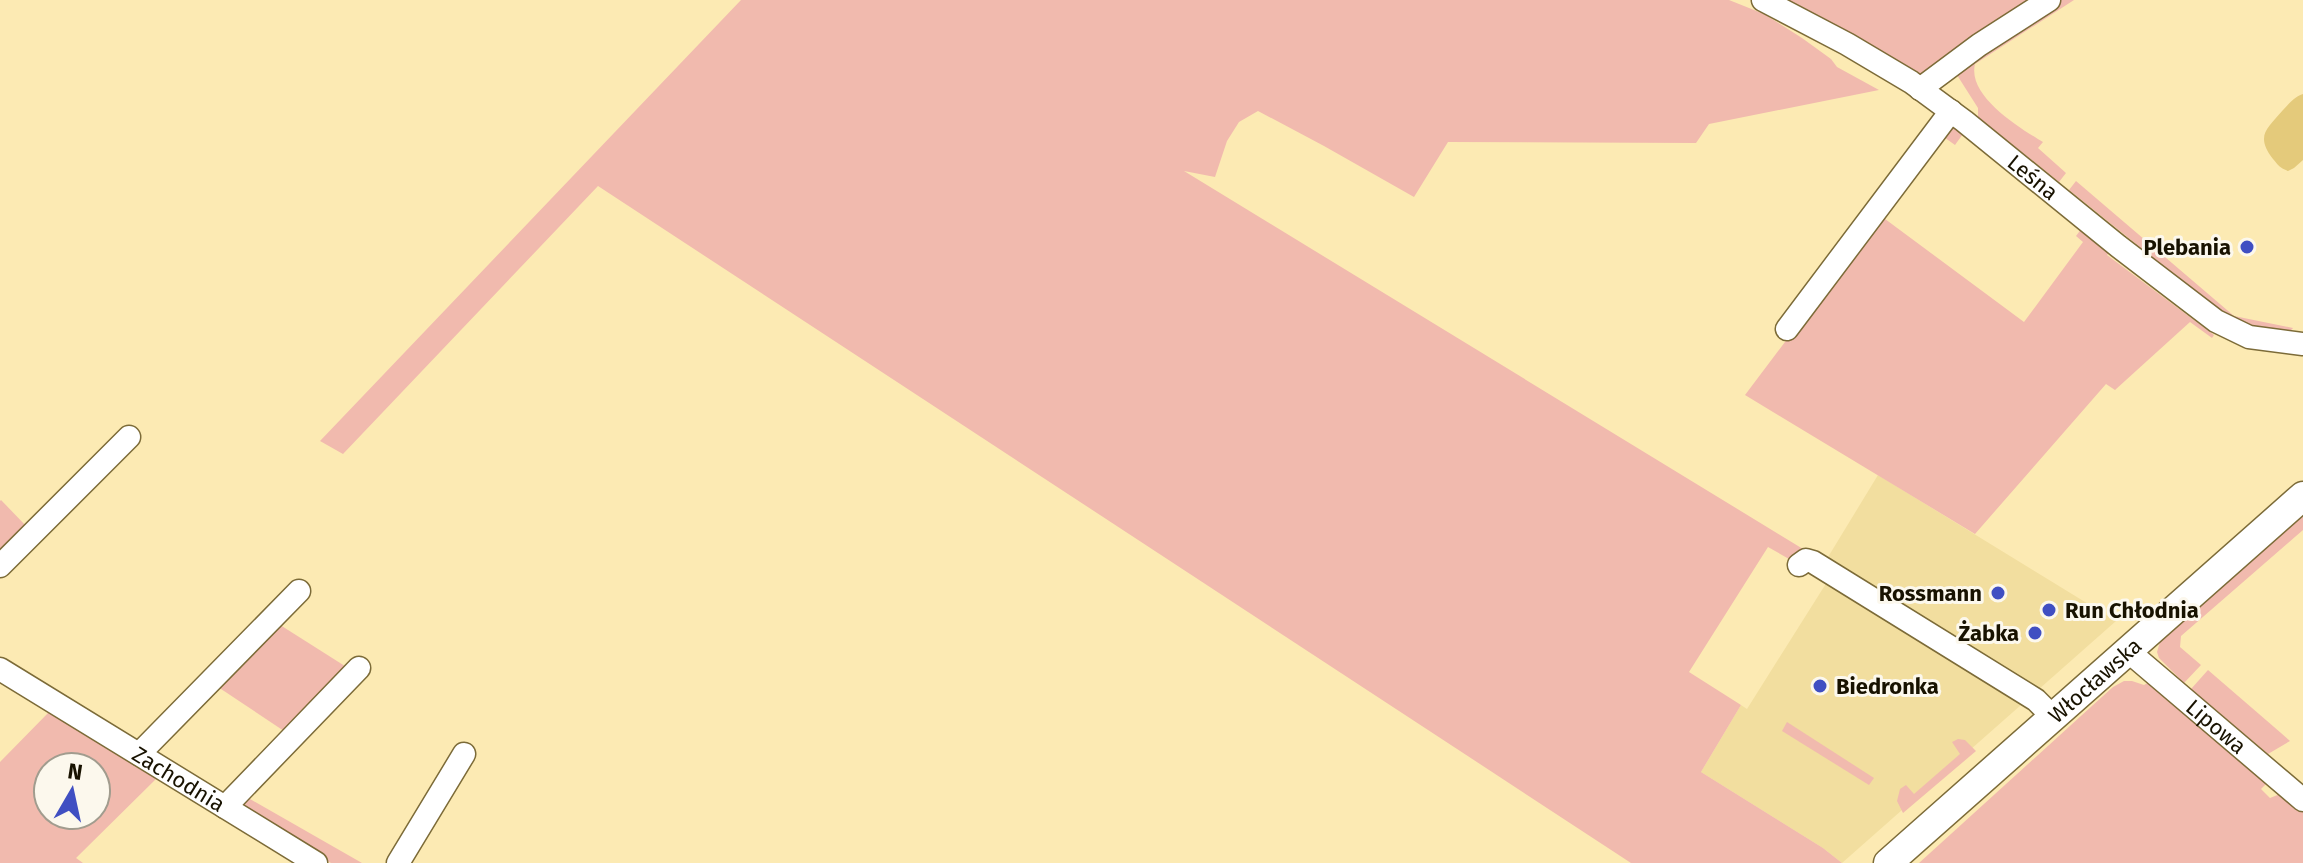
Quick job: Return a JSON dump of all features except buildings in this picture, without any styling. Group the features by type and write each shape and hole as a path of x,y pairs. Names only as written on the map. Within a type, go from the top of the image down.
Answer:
{"main road":[{"name":"Włocławska","path":"1888,863 2303,496"}],"street":[{"name":"Leśna","path":"1763,0 1847,44 1920,89 2216,321 2249,337 2303,344"},
{"path":"1920,89 1979,45 2049,0"},
{"path":"1787,329 1951,111"},
{"path":"0,566 129,437"},
{"path":"1799,565 1806,560 1813,562 2036,700 2053,717"},
{"path":"139,754 299,591"},
{"name":"Lipowa","path":"2128,651 2303,800"},
{"path":"225,807 359,668"},
{"name":"Zachodnia","path":"0,669 316,863"},
{"path":"398,863 464,754"}],"shaded area":[{"path":"741,0 1729,0 1764,14 1831,59 1837,67 1879,90 1709,124 1696,143 1448,142 1414,197 1258,111 1239,122 1227,141 1215,177 1184,171 1803,549 1796,563 1768,547 1689,672 1741,705 1701,772 1842,863 1631,863 598,186 343,454 320,441"},
{"path":"1783,0 2034,0 1920,74"},
{"path":"2056,0 2074,0 1975,64 1975,76 1979,88 1997,110 2043,142 2038,148 2066,173 2059,182 1978,117 1978,108 1957,75 1957,70"},
{"path":"2303,94 2303,160 2288,171 2273,159 2264,138 2283,110"},
{"path":"1950,127 1965,131 1955,145 1941,135 1881,216 2024,322 2083,242 2076,236 2082,228 2110,251 2107,255 2214,335 2212,338 2190,322 2115,390 2106,384 1975,534 1745,395 1880,216 1877,214 1938,132"},
{"path":"2076,181 2234,316 2293,328 2289,333 2252,330 2209,307 2133,247 2136,244 2069,190"},
{"path":"1878,475 2116,621 1842,863 1701,772 1741,705 1747,709 1827,582 1825,562"},
{"path":"0,501 28,528 0,556"},
{"path":"2303,515 2303,530 2181,636 2180,647 2201,665 2184,683 2159,658 2160,642"},
{"path":"277,623 348,668 284,731 215,685"},
{"path":"2208,670 2290,741 2268,754 2191,689"},
{"path":"2124,681 2144,685 2151,681 2269,781 2261,789 2270,798 2280,794 2303,812 2303,863 1919,863 2113,687"},
{"path":"50,711 158,777 112,822 112,751 32,751 32,831 103,831 76,858 83,863 0,863 0,762"},
{"path":"1787,722 1874,778 1869,785 1782,731"},
{"path":"1965,740 1976,751 1903,813 1897,801 1900,789 1906,785 1914,794 1960,754 1952,742"},
{"path":"243,795 362,863 331,863 235,804"}],"place":[{"name":"Plebania","path":"2247,247"},
{"name":"Rossmann","path":"1998,593"},
{"name":"Run Chłodnia","path":"2049,610"},
{"name":"Żabka","path":"2035,633"},
{"name":"Biedronka","path":"1820,686"}]}
